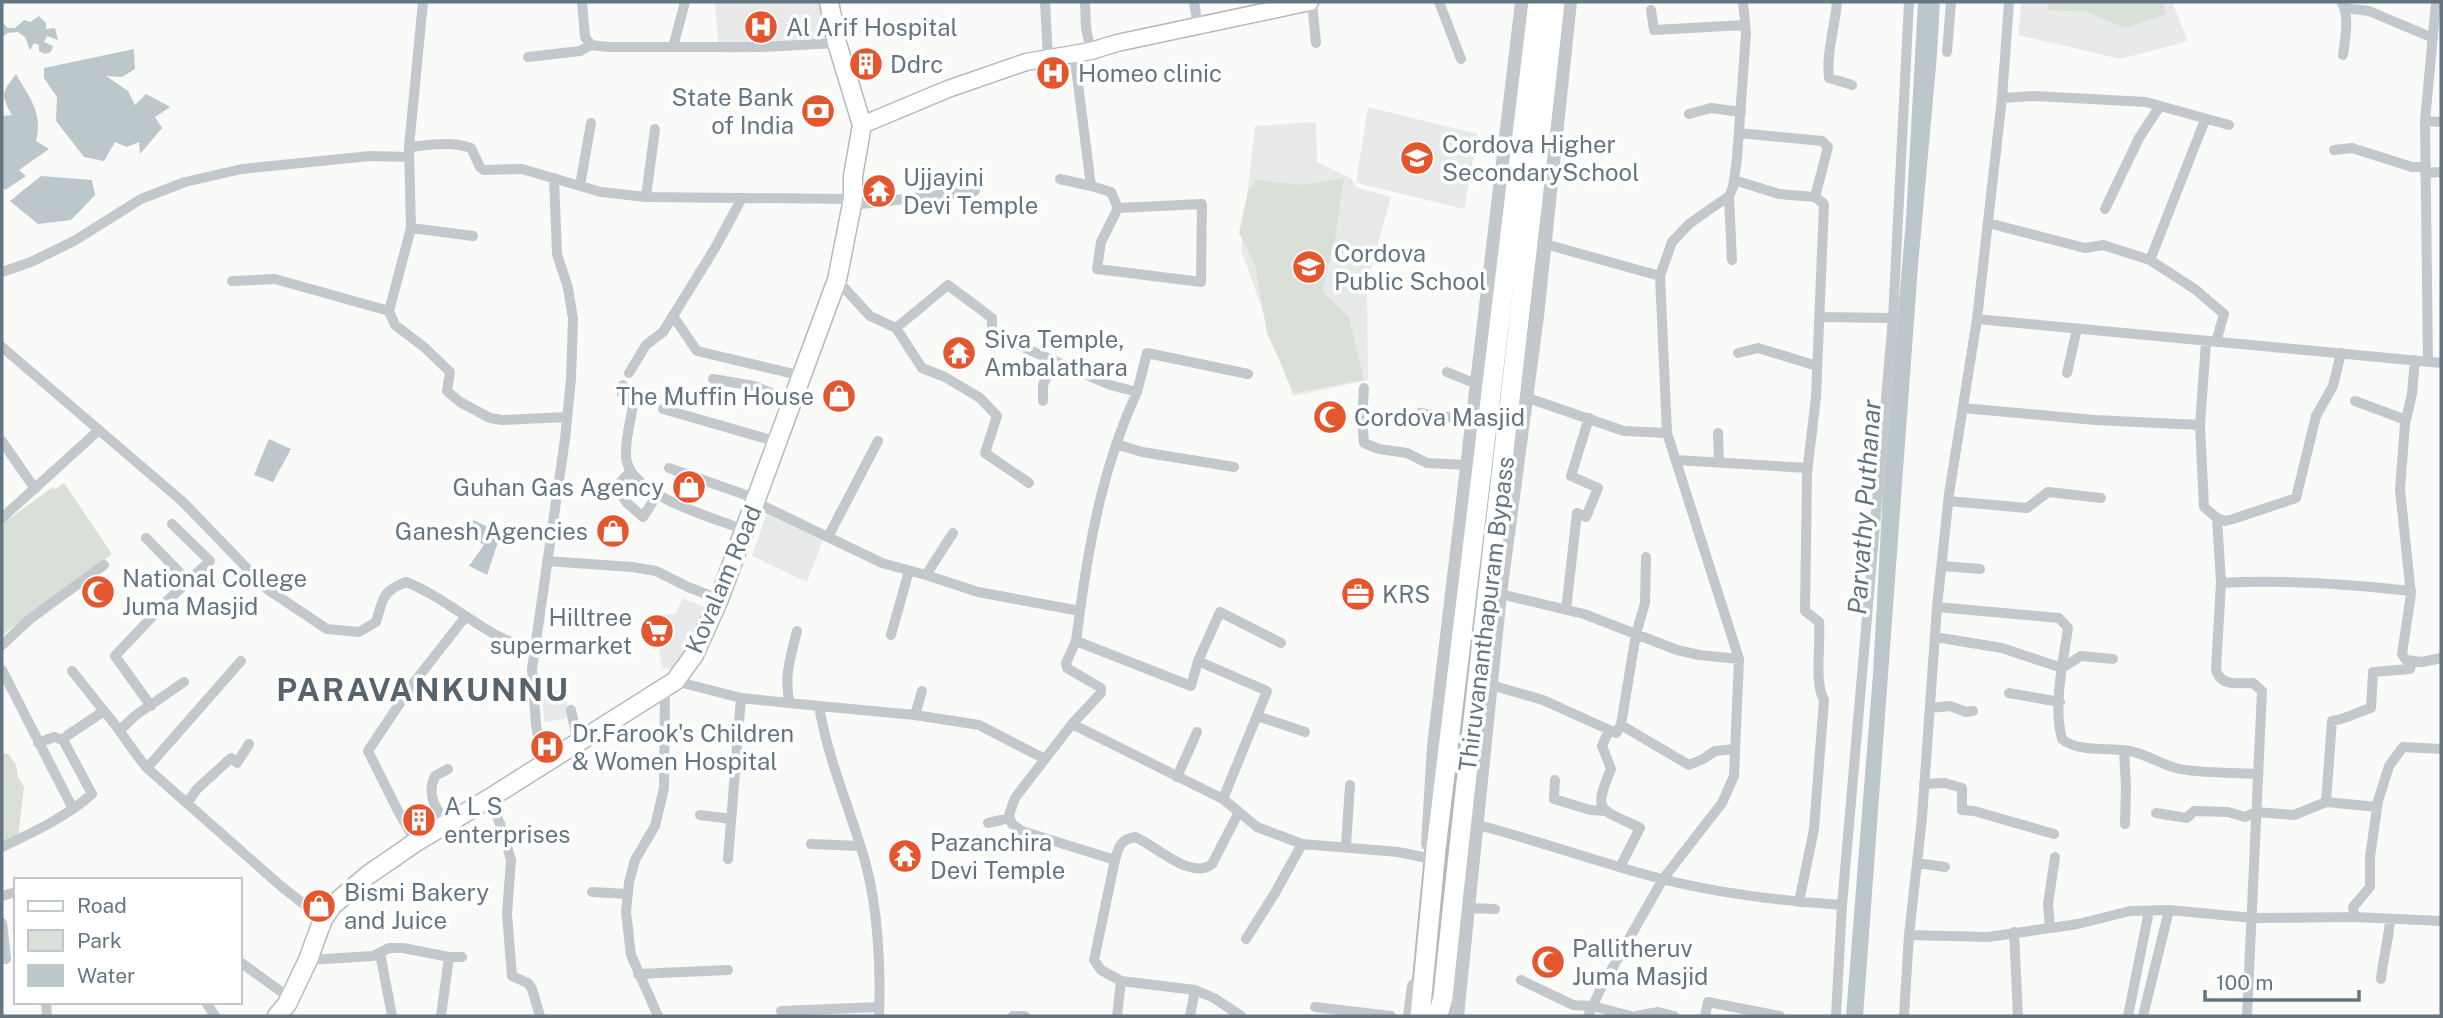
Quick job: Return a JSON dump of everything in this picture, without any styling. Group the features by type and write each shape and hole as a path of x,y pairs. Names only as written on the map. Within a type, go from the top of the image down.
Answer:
{"highway":[{"name":"Thiruvananthapuram Bypass","path":"1420,1016 1438,835 1538,2"},
{"name":"Thiruvananthapuram Bypass","path":"1438,1016 1443,997 1465,781 1518,350 1555,2"}],"main road":[{"name":"Kovalam Road","path":"277,1016 290,998 323,919 333,905 368,875 416,842 670,684 694,655 719,599 837,280 852,202 853,176 862,125 837,43 829,2"},
{"path":"862,125 948,89 1026,62 1311,2"}],"street":[{"path":"423,2 409,152 411,228 388,311 395,325 448,369 450,372 447,391 460,402 490,418 502,420 567,417"},
{"path":"582,2 585,37 591,45"},
{"path":"673,47 685,2"},
{"path":"1045,2 1048,58"},
{"path":"1085,2 1083,52 1091,186"},
{"path":"1194,2 1198,26"},
{"path":"1311,2 1316,43"},
{"path":"1439,2 1461,59"},
{"name":"Thiruvananthapuram Bypass","path":"1410,1016 1427,858 1434,746 1521,2"},
{"name":"Thiruvananthapuram Bypass","path":"1457,1016 1500,594 1545,244 1570,2"},
{"path":"1732,260 1729,196 1734,180 1741,112 1745,25 1743,2"},
{"path":"1837,2 1827,66 1829,78 1852,85"},
{"path":"1836,1016 1842,905 1893,318 1909,2"},
{"path":"1947,52 1951,2"},
{"path":"1904,1016 1937,607 1948,501 1977,319 2002,99 2009,2"},
{"path":"2428,361 2425,121 2436,2"},
{"path":"2343,55 2346,34 2342,5 2369,11 2433,38"},
{"path":"1651,10 1654,30 1745,25"},
{"path":"528,57 580,51 591,45 761,47 837,43"},
{"path":"2002,99 2035,96 2146,102 2229,125"},
{"path":"2105,208 2139,138 2160,106"},
{"path":"1689,114 1711,108 1741,112"},
{"path":"2150,260 2205,120"},
{"path":"2425,121 2441,122"},
{"path":"580,186 591,123"},
{"path":"646,197 655,130"},
{"path":"1739,133 1822,141 1828,147 1815,197"},
{"path":"2,272 74,242 141,199 185,182 242,169 409,152 449,143 471,148 484,170 522,169 601,192 646,197 852,202 975,191"},
{"path":"2334,150 2352,148 2412,167 2441,172"},
{"path":"543,765 536,725 532,669 567,417 573,319 568,288 557,254 554,178"},
{"path":"1060,179 1111,192 1118,208"},
{"path":"1734,180 1779,194 1815,197 1824,204 1820,317 1808,468 1805,611 1819,622 1821,645 1818,679 1820,693 1825,700 1814,829 1799,902"},
{"path":"1590,1011 1663,879 1728,792 1734,776 1739,659 1667,433 1660,276 1672,242 1689,224 1729,196"},
{"path":"629,373 646,345 663,332 715,248 742,198"},
{"path":"1202,204 1201,282 1097,269 1101,242 1118,208 1202,204"},
{"path":"1988,223 2085,247 2103,245 2150,260 2196,290 2224,314 2211,342 2200,425 2204,507 2225,521 2296,498 2316,416 2333,386 2341,353"},
{"path":"411,228 473,236"},
{"path":"1545,244 1660,276"},
{"path":"232,281 275,279 388,311"},
{"path":"837,280 870,316 896,328 922,368 945,377 981,398 997,416 985,453 1029,483"},
{"path":"896,328 948,285 992,318 992,330 996,333 1111,385 1137,392"},
{"path":"673,316 697,351 802,376"},
{"path":"1820,317 1893,318"},
{"path":"1977,319 2441,363"},
{"path":"2067,373 2077,329"},
{"path":"2,346 183,502 267,589 327,629 359,632 376,622 384,594 392,587 406,582 421,588 503,640 534,650"},
{"path":"1738,353 1758,348 1817,366"},
{"path":"1115,860 1022,831 1012,824 1009,815 1016,798 1045,759 1101,693 1101,688 1068,668 1066,663 1076,641 1089,543 1101,489 1137,392 1147,353 1248,374"},
{"path":"1043,401 1043,384 1054,360"},
{"path":"2415,360 2400,490 2411,591 2402,654 2412,663 2441,658"},
{"path":"1447,372 1476,384"},
{"path":"713,379 754,386 793,402"},
{"path":"623,385 622,394 634,398 626,457 631,472 657,495 745,530"},
{"path":"1364,388 1364,443 1378,449 1407,453 1426,463 1466,465"},
{"path":"1525,397 1624,431 1667,433"},
{"path":"2355,401 2406,420"},
{"path":"1963,408 2095,420 2200,425"},
{"path":"663,409 778,442"},
{"path":"1420,413 1471,420"},
{"path":"1566,610 1577,513 1586,517 1598,488 1571,476 1589,418"},
{"path":"2,518 99,430"},
{"path":"1718,433 1719,462"},
{"path":"2,441 35,489"},
{"path":"828,537 878,442"},
{"path":"1116,444 1142,452 1234,467"},
{"path":"1676,460 1808,468"},
{"path":"670,468 756,500 882,564 978,592 1080,611"},
{"path":"631,472 616,487 627,503 643,517 657,495"},
{"path":"1948,501 2027,508 2048,492 2101,498"},
{"path":"2217,518 2221,583 2216,670 2218,677 2226,683 2253,683 2262,691 2247,1016"},
{"path":"151,706 115,656 167,601 210,561 172,524"},
{"path":"926,575 953,533"},
{"path":"146,538 189,582"},
{"path":"1491,685 1543,700 1616,733 1621,724 1636,634 1645,603 1646,557"},
{"path":"547,561 656,571 719,599"},
{"path":"2,645 30,619 104,565"},
{"path":"1943,566 1979,569"},
{"path":"891,635 909,571"},
{"path":"2221,583 2257,581 2368,586 2411,591"},
{"path":"158,593 167,601"},
{"path":"1500,594 1584,614 1699,655 1739,659"},
{"path":"1937,607 2059,618 2068,628 2060,702 2060,734 2068,744 2134,752 2178,769 2258,774"},
{"path":"1076,641 1191,686 1198,661 1220,611 1281,643"},
{"path":"416,842 368,751 412,685 466,617"},
{"path":"790,703 786,690 797,631"},
{"path":"1935,637 2002,648 2062,668"},
{"path":"2062,668 2081,656 2113,659"},
{"path":"147,768 242,661"},
{"path":"1198,661 1266,691 1223,799"},
{"path":"2326,802 2332,721 2371,709 2373,672 2410,669 2412,663"},
{"path":"2,670 73,809"},
{"path":"72,671 121,729 132,750 147,768 282,887 323,919"},
{"path":"121,729 184,682"},
{"path":"658,1016 631,956 626,912 635,860 655,826 664,788 670,684 741,698 915,715 979,725 1045,759"},
{"path":"915,715 922,691"},
{"path":"2008,693 2060,702"},
{"path":"728,859 741,698"},
{"path":"781,1012 879,1012 881,977 873,900 860,846 823,733 819,706"},
{"path":"1930,708 1950,706 1966,712 1973,711"},
{"path":"63,740 104,710"},
{"path":"571,710 578,743"},
{"path":"1257,716 1305,732"},
{"path":"1072,724 1223,799 1258,827 1302,844 1346,846 1427,858"},
{"path":"1621,724 1689,765 1703,760 1715,751 1735,749"},
{"path":"1609,730 1602,746 1611,769 1600,798 1601,806 1640,828 1620,867"},
{"path":"1177,777 1197,732"},
{"path":"2,847 35,832 92,794 63,740 54,737 38,743"},
{"path":"187,803 197,789 231,758 237,762 249,744"},
{"path":"2355,917 2353,907 2370,887 2370,857 2377,807 2389,766 2403,747 2441,749"},
{"path":"2124,750 2125,824"},
{"path":"447,824 430,797 435,776 448,769"},
{"path":"1555,780 1554,799 1590,810 1606,811"},
{"path":"1924,785 1945,783 1962,788 1962,810 2053,834"},
{"path":"1346,846 1350,785"},
{"path":"490,798 511,860 507,914 512,976 528,983 540,1016"},
{"path":"2156,813 2187,818 2194,811 2228,812 2245,817 2256,812 2294,815 2326,802 2377,807"},
{"path":"1239,812 1212,864 1206,869 1198,870 1160,854 1135,837 1126,838 1119,846 1115,860 1094,960 1101,970 1121,981 1195,990 1214,998 1241,1016"},
{"path":"700,815 730,818"},
{"path":"988,823 1010,818"},
{"path":"1478,825 1663,879 1708,889 1799,902 1842,905"},
{"path":"811,844 860,846"},
{"path":"1246,939 1302,844"},
{"path":"2050,928 2048,904 2055,857"},
{"path":"1917,863 1945,867"},
{"path":"592,892 627,894"},
{"path":"1468,908 1494,909"},
{"path":"1909,935 1972,938 2078,924 2130,911 2169,910 2253,918 2355,917 2441,921"},
{"path":"2143,1016 2169,910"},
{"path":"2128,1016 2149,911"},
{"path":"2381,979 2382,960 2389,940 2390,919"},
{"path":"2,923 8,959"},
{"path":"2014,932 2018,1016"},
{"path":"308,960 373,956 389,948 462,957"},
{"path":"380,953 392,1016"},
{"path":"441,1016 449,957"},
{"path":"242,963 290,998"},
{"path":"638,974 728,970"},
{"path":"1521,980 1590,1011 1631,1016"},
{"path":"1117,1016 1121,981"},
{"path":"1190,1016 1195,990"},
{"path":"1705,1016 1708,1002 1780,1016"},
{"path":"1315,1007 1391,1016"},
{"path":"1636,1016 1658,1012 1674,1016"},
{"path":"1013,1016 1025,1016"}],"shaded area":[{"name":"Al Arif Hospital","path":"715,2 825,2 830,43 758,52 723,53 718,43"},
{"path":"2022,2 2172,2 2188,41 2120,59 2018,35"},
{"name":"Homeo clinic","path":"1059,60 1063,84 1044,86 1043,62"},
{"name":"Cordova Higher SecondarySchool","path":"1368,107 1478,134 1464,209 1356,183"},
{"name":"Cordova Public School","path":"1316,122 1317,162 1351,178 1356,187 1391,197 1367,284 1368,380 1293,396 1241,250 1255,126"},
{"path":"767,512 823,540 807,582 752,556"},
{"path":"683,598 711,610 676,670 662,667 650,616 675,614"},
{"path":"564,689 570,718 545,722 540,692"}],"green space":[{"path":"2049,2 2163,2 2167,14 2125,28 2085,11 2048,10"},
{"name":"Cordova Public School","path":"1344,178 1335,237 1322,291 1349,318 1364,380 1294,393 1267,333 1255,264 1239,233 1248,191 1257,180 1304,185"},
{"path":"64,483 112,554 2,635 2,524 53,487 55,489"},
{"path":"2,753 8,754 16,764 18,777 24,787 18,838 2,842"}],"water":[{"path":"1918,2 1940,2 1937,55 1918,266 1863,1016 1846,1016 1873,674 1883,490 1906,220"},
{"path":"39,16 46,23 46,29 55,28 58,40 47,36 44,42 53,46 51,52 45,54 39,51 39,45 34,43 30,50 25,37 18,32 7,33 2,38 2,22 8,28 15,28 24,20 30,22"},
{"path":"134,49 135,69 122,77 106,76 128,91 135,105 146,94 170,107 155,117 162,128 140,154 139,142 127,147 115,142 104,161 84,157 56,121 57,97 44,78 44,68"},
{"path":"16,74 36,114 36,141 49,149 19,170 26,176 5,190 2,186 2,116 12,115 4,94"},
{"path":"41,176 92,180 95,195 71,220 38,224 10,201"},
{"path":"269,439 291,449 273,482 254,475"},
{"path":"473,520 501,533 487,575 469,566 484,545 469,536"}],"place":[{"name":"Al Arif Hospital","path":"761,27"},
{"name":"Ddrc","path":"866,64"},
{"name":"Homeo clinic","path":"1053,73"},
{"name":"State Bank of India","path":"818,111"},
{"name":"Cordova Higher SecondarySchool","path":"1417,158"},
{"name":"Ujjayini Devi Temple","path":"879,191"},
{"name":"Cordova Public School","path":"1309,267"},
{"name":"Siva Temple, Ambalathara","path":"959,353"},
{"name":"The Muffin House","path":"839,396"},
{"name":"Cordova Masjid","path":"1330,417"},
{"name":"Guhan Gas Agency","path":"689,487"},
{"name":"Ganesh Agencies","path":"613,531"},
{"name":"National College Juma Masjid","path":"98,592"},
{"name":"KRS","path":"1358,594"},
{"name":"Hilltree supermarket","path":"657,631"},
{"name":"Dr.Farook's Children & Women Hospital","path":"547,747"},
{"name":"A L S enterprises","path":"419,820"},
{"name":"Pazanchira Devi Temple","path":"905,856"},
{"name":"Bismi Bakery and Juice","path":"319,906"},
{"name":"Pallitheruv Juma Masjid","path":"1548,962"}],"district":[{"name":"PARAVANKUNNU","path":"423,689"}],"water label":[{"name":"Parvathy Puthanar","path":"1864,507"}]}
